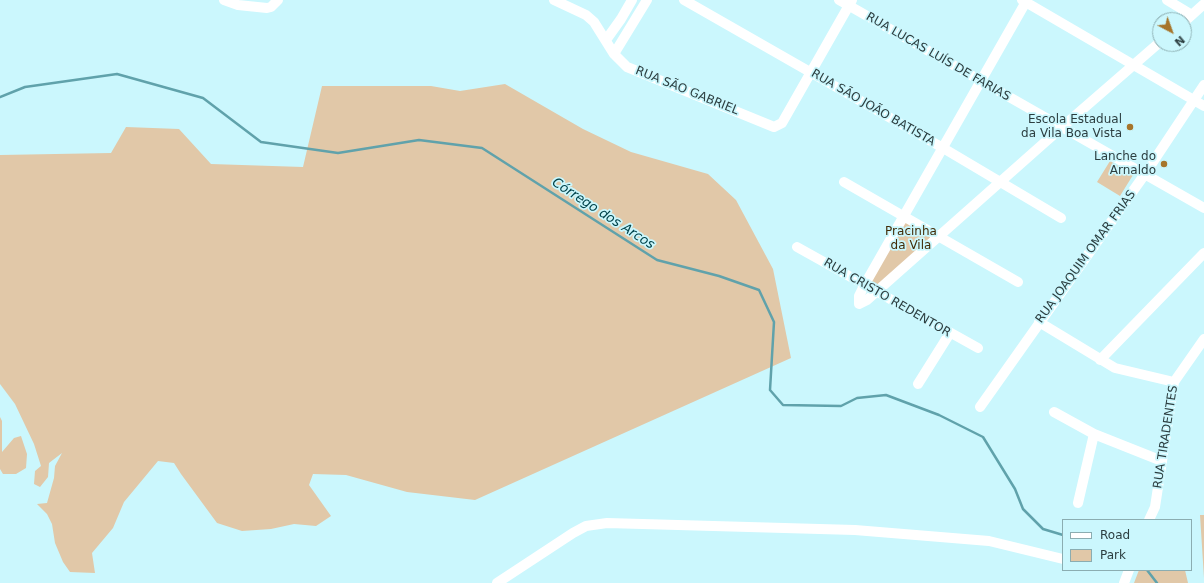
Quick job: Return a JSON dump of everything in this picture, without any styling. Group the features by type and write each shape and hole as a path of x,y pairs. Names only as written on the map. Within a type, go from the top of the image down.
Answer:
{"street":[{"path":"224,0 238,5 267,8 272,7 278,0"},
{"name":"RUA SÃO GABRIEL","path":"554,0 586,15 606,40 614,54 627,67 774,127 782,123 810,72"},
{"path":"606,40 632,0"},
{"path":"614,54 647,0"},
{"name":"RUA SÃO JOÃO BATISTA","path":"684,0 943,148 1061,218"},
{"name":"RUA LUCAS LUÍS DE FARIAS","path":"840,0 850,3 1061,128 1204,208"},
{"path":"1167,0 1187,12"},
{"path":"1192,15 1204,4 1200,0"},
{"path":"1152,49 1134,65 1061,128 939,235 877,291 863,303 859,304 859,296 865,284 982,82 1025,1 1134,65 1194,100 1204,106"},
{"path":"810,72 850,3"},
{"name":"RUA JOAQUIM OMAR FRIAS","path":"980,407 1145,174 1204,85"},
{"path":"844,182 904,217 939,235 1018,282"},
{"name":"RUA CRISTO REDENTOR","path":"797,247 978,348"},
{"path":"1100,360 1204,253"},
{"path":"1039,322 1115,368 1174,382"},
{"path":"918,384 950,333"},
{"name":"RUA TIRADENTES","path":"1149,519 1155,507 1174,382 1204,339"},
{"path":"1054,412 1094,434 1162,462"},
{"path":"1078,503 1094,434"},
{"path":"497,583 586,526 607,523 855,530 989,541 1062,559"},
{"path":"1124,583 1126,571"}],"green space":[{"path":"505,84 583,129 631,152 708,174 736,200 773,269 791,358 475,500 407,492 346,475 313,474 309,485 331,516 316,526 294,524 271,529 242,531 217,523 174,463 158,461 124,502 113,528 92,553 95,573 70,572 63,562 55,543 52,524 47,514 37,504 47,503 54,478 55,466 62,453 49,463 48,477 40,487 34,484 35,471 41,466 34,444 15,404 0,384 0,155 111,153 126,127 179,129 211,164 303,167 322,86 431,86 460,91"},
{"path":"1110,161 1133,175 1120,196 1097,182"},
{"name":"Pracinha da Vila","path":"905,221 932,237 876,288 869,282"},
{"path":"0,417 2,421 2,452 14,438 21,436 27,454 26,468 16,474 3,474 0,469"},
{"path":"1200,515 1204,515 1204,578"},
{"path":"1139,571 1185,571 1188,583 1134,583"}],"waterway":[{"name":"Córrego dos Arcos","path":"0,97 25,87 117,74 203,98 261,142 338,153 419,140 482,148 657,260 719,276 759,290 774,322 770,390 783,405 841,406 857,398 886,395 939,415 983,437 1015,489 1023,509 1043,529 1062,535"},
{"name":"Córrego dos Arcos","path":"1148,571 1157,583"}],"place":[{"name":"Escola Estadual da Vila Boa Vista","path":"1130,127"},
{"name":"Lanche do Arnaldo","path":"1164,164"}]}
